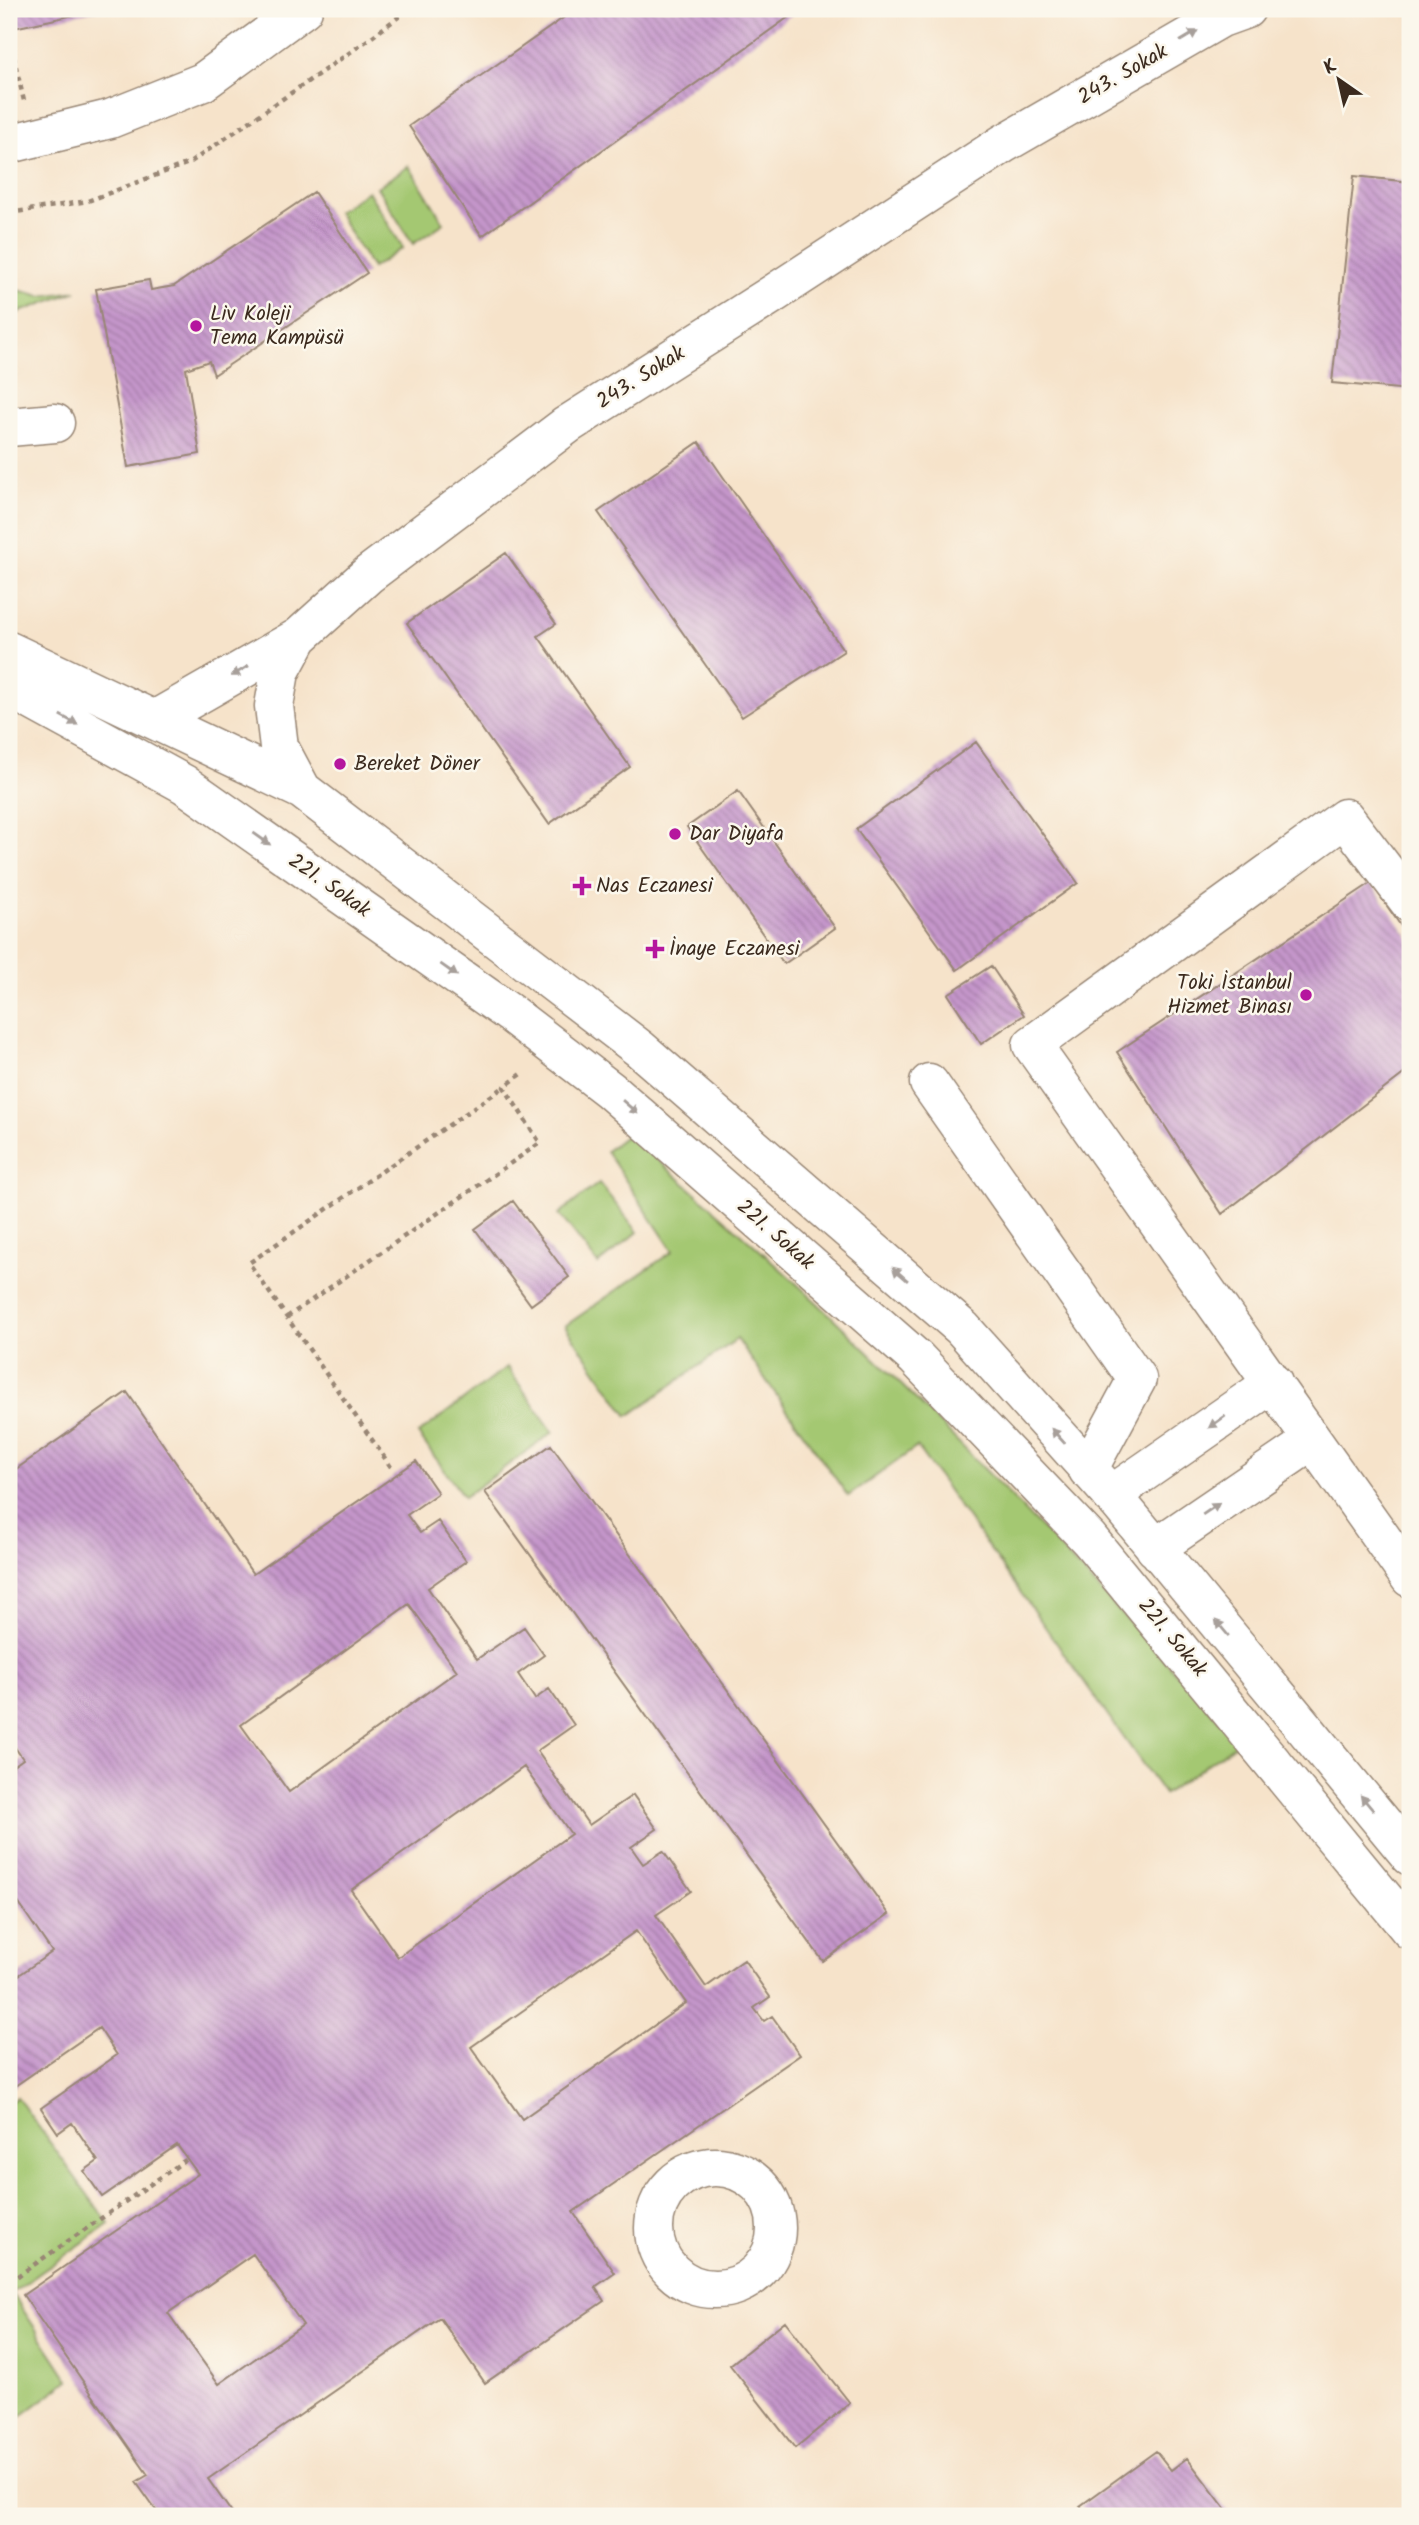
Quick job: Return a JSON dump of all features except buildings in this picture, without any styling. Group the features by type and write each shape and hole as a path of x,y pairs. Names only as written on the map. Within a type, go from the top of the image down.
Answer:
{"street":[{"path":"21,141 110,119 203,82 303,9"},
{"name":"243. Sokak","path":"1003,144 1104,62 1184,9"},
{"name":"243. Sokak","path":"156,719 299,637 369,574 567,425 1003,144 1220,18 1246,9"},
{"path":"9,427 55,423"},
{"name":"243. Sokak","path":"299,637 280,672 274,706 279,747 302,790"},
{"path":"9,651 302,790 651,1058 962,1328 1100,1482 1410,1856"},
{"name":"221. Sokak","path":"9,688 184,784 478,990 610,1090 916,1359 1090,1539 1410,1930"},
{"path":"1410,903 1345,818 1032,1045 1410,1578"},
{"path":"929,1083 1137,1378 1100,1482"},
{"path":"1100,1482 1273,1383"},
{"path":"1155,1548 1312,1441"}],"path":[{"path":"9,213 88,201 191,162 409,9"},
{"path":"9,37 21,141"},
{"path":"391,1466 249,1263 557,1050"},
{"path":"287,1317 540,1143 503,1087"},
{"path":"9,2282 187,2159"}],"green space":[{"path":"409,166 444,223 413,244 377,187"},
{"path":"368,191 403,248 372,268 337,212"},
{"path":"9,288 42,296 77,291 9,316"},
{"path":"628,1134 835,1319 1054,1542 1239,1742 1164,1794 917,1447 848,1496 737,1339 628,1416 565,1326 673,1251 606,1151"},
{"path":"599,1183 638,1232 598,1264 559,1214"},
{"path":"507,1367 553,1432 464,1497 418,1434"},
{"path":"17,2097 109,2224 12,2293 69,2380 9,2425 9,2103"}],"place":[{"name":"Liv Koleji Tema Kampüsü","path":"196,326"},
{"name":"Bereket Döner","path":"340,764"},
{"name":"Dar Diyafa","path":"675,834"},
{"name":"Nas Eczanesi","path":"582,886"},
{"name":"İnaye Eczanesi","path":"655,949"},
{"name":"Toki İstanbul Hizmet Binası","path":"1306,995"}]}
